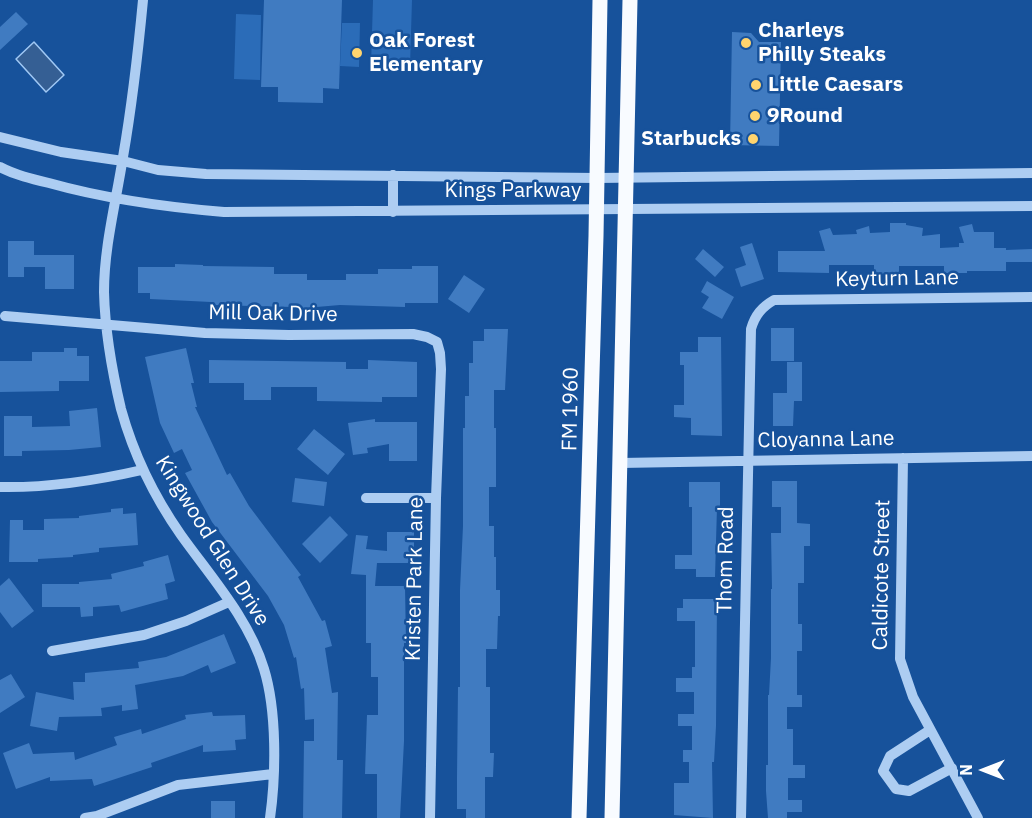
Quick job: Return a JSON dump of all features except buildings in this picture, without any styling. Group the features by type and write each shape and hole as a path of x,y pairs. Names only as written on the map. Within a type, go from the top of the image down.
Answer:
{"main road":[{"name":"FM 1960","path":"579,818 597,210 600,0"},
{"path":"612,818 630,0"}],"street":[{"name":"Kingwood Glen Drive","path":"143,0 123,161 105,261 106,323 112,368 121,408 142,470 179,532 229,602 253,642 264,668 270,695 273,774 270,818"},
{"name":"Kings Parkway","path":"0,136 61,152 123,161 158,170 206,174 626,178 1032,173"},
{"name":"Kings Parkway","path":"0,167 69,189 116,199 167,207 224,212 1032,206"},
{"path":"393,175 393,212"},
{"name":"Keyturn Lane","path":"764,306 774,300 1032,297"},
{"name":"Thom Road","path":"741,818 751,329 754,319 764,306"},
{"name":"Mill Oak Drive","path":"4,316 205,333 413,334 437,342"},
{"name":"Kristen Park Lane","path":"430,818 436,498 441,369 437,342"},
{"name":"Cloyanna Lane","path":"620,463 1032,456"},
{"name":"Caldicote Street","path":"903,458 900,659 906,679 930,730 978,818"},
{"path":"0,487 61,485 96,481 142,470"},
{"path":"366,498 436,498"},
{"path":"52,651 144,635 186,621 229,602"},
{"path":"930,730 890,756 883,771 896,789 909,791 952,768"},
{"path":"85,818 97,816 178,785 273,774"}],"shaded area":[{"path":"373,0 412,0 410,66 371,65"},
{"path":"236,14 261,15 260,80 234,79"},
{"path":"342,23 360,23 359,67 340,66"},
{"path":"34,42 64,75 46,92 16,59"}],"place":[{"name":"Charleys Philly Steaks","path":"746,43"},
{"name":"Oak Forest Elementary","path":"357,53"},
{"name":"Little Caesars","path":"756,85"},
{"name":"9Round","path":"755,116"},
{"name":"Starbucks","path":"753,139"}]}
